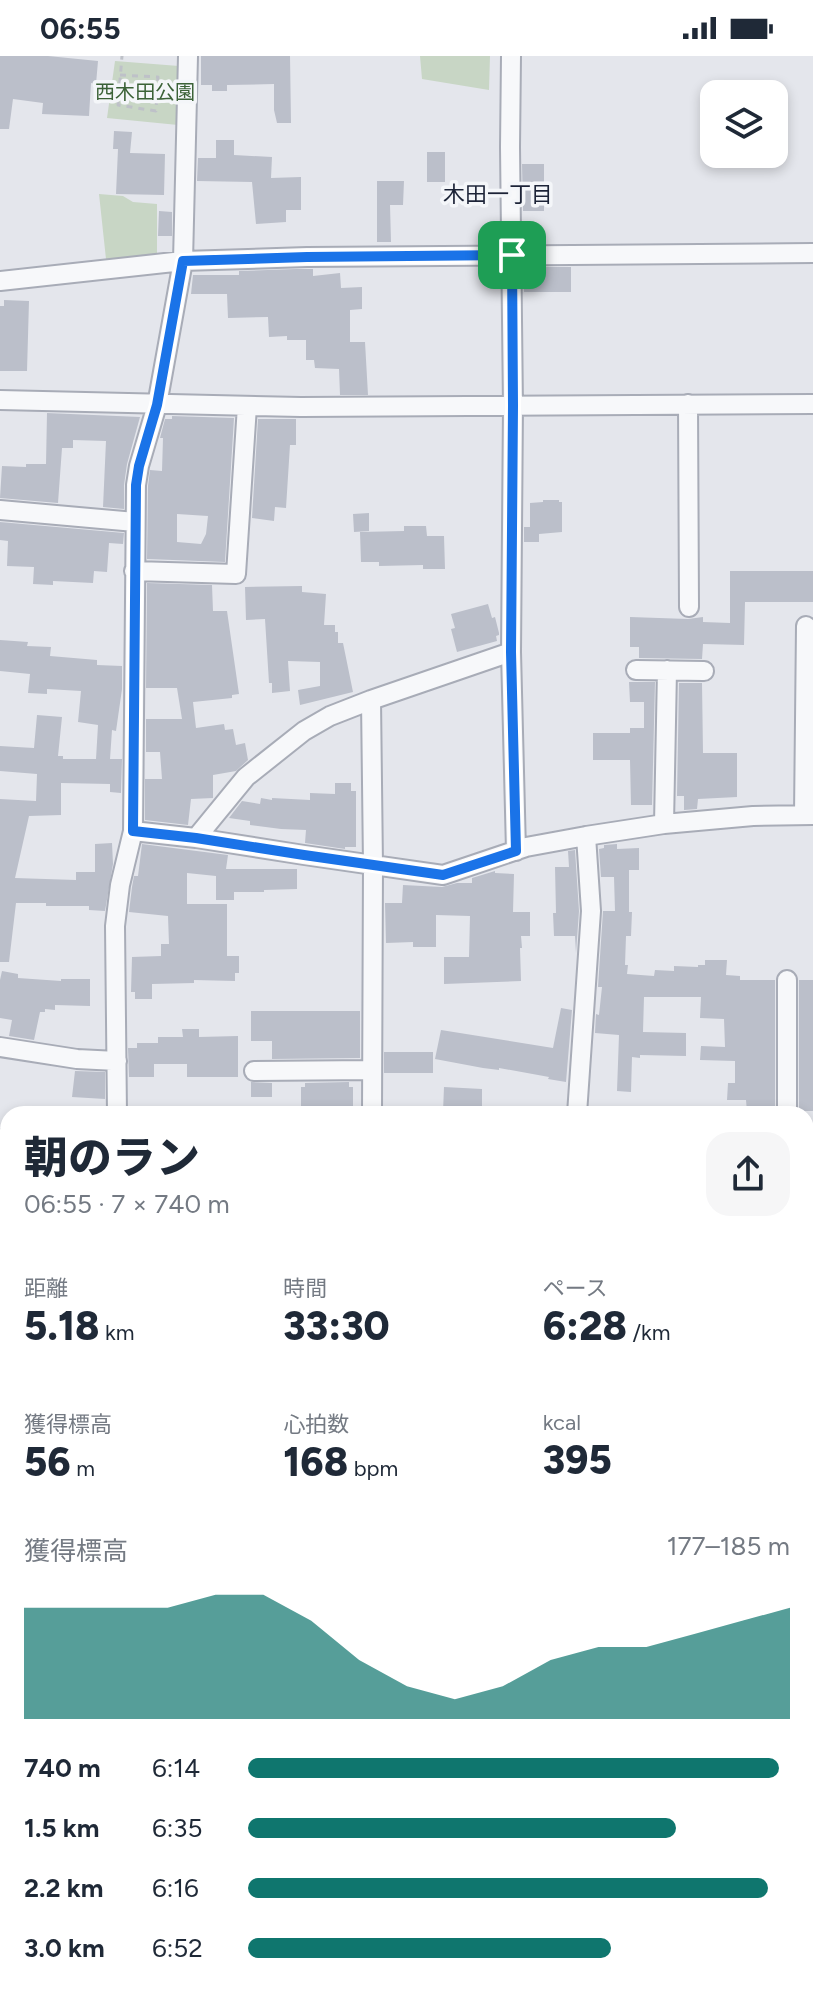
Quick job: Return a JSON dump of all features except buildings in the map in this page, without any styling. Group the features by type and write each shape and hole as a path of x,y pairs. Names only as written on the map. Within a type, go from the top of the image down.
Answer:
{"street":[{"path":"117,1106 115,926 120,885 133,831 136,485 157,405 183,261 188,56 179,56"},
{"path":"511,56 511,652 516,851"},
{"path":"0,281 183,261 307,257 813,253"},
{"path":"0,400 247,406 813,404"},
{"path":"688,404 689,607"},
{"path":"134,571 236,574 247,406"},
{"path":"0,510 135,522"},
{"path":"133,831 443,875 526,847 586,836 664,824 753,816 809,815 806,626"},
{"path":"196,838 246,777 304,731 330,716 371,700 511,652"},
{"path":"636,670 704,671"},
{"path":"664,824 667,670"},
{"path":"371,700 372,1106"},
{"path":"578,1106 591,911 586,836"},
{"path":"787,980 787,1106"},
{"path":"0,1047 77,1059 117,1061"},
{"path":"254,1071 372,1070"}],"path":[{"path":"120,75 158,77 156,111 118,105 120,75 122,56"}],"green space":[{"path":"420,56 490,56 489,90 422,79"},
{"name":"西木田公園","path":"115,61 179,66 178,125 107,118"},
{"path":"99,194 157,204 157,257 106,259"}],"district":[{"name":"木田一丁目","path":"498,194"}],"route":[{"path":"512,255 511,652 516,851 443,875 133,831 136,485 157,405 183,261 512,255"}]}
